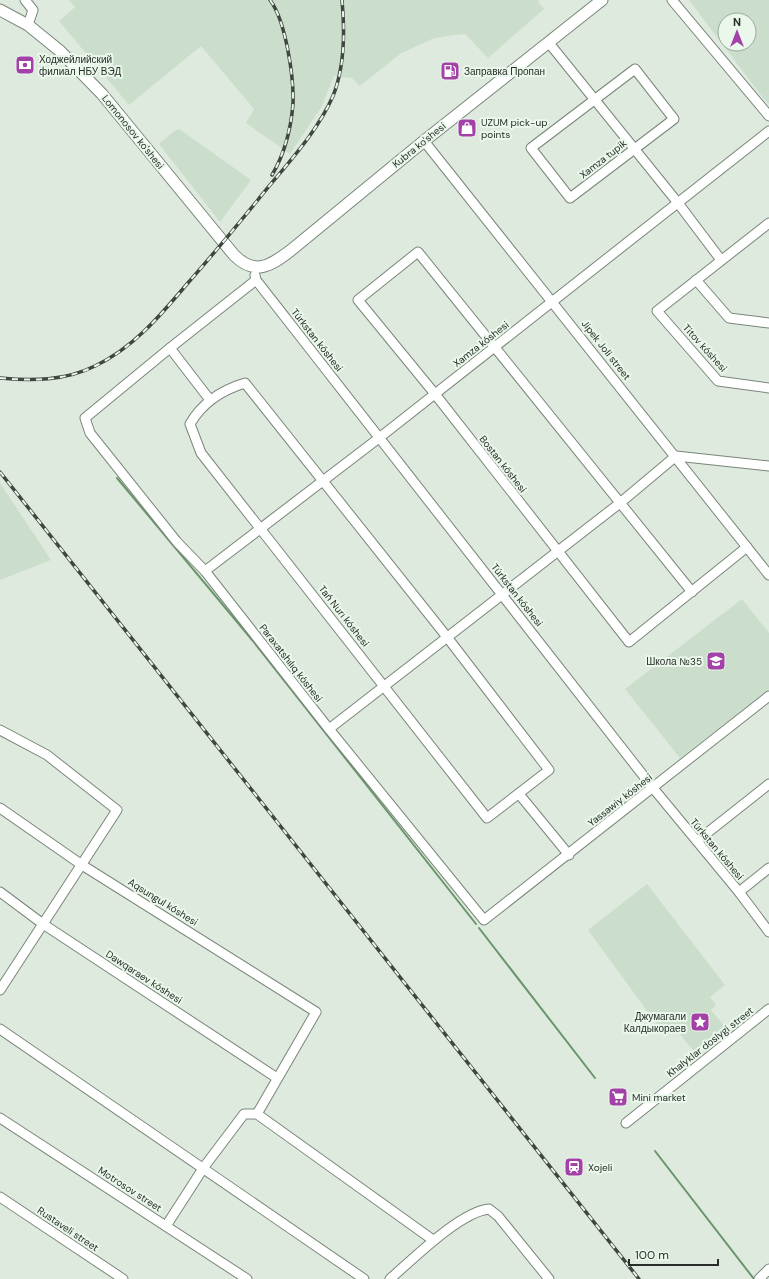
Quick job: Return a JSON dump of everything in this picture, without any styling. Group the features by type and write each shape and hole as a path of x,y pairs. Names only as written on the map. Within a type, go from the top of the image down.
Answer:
{"main road":[{"name":"Kubra ko'shesi","path":"253,268 270,264 286,254 424,141 602,0"},
{"name":"Lomonosov ko'shesi","path":"0,10 28,25 60,50 102,94 234,255 242,263 253,268"}],"street":[{"path":"25,0 33,10 28,25"},
{"path":"672,0 769,116"},
{"path":"549,43 678,203 721,260"},
{"name":"Xamza tupik","path":"635,69 674,119 570,198 531,148 595,99 635,69"},
{"name":"Xamza kóshesi","path":"205,571 379,438 769,131"},
{"name":"Jipek Joli street","path":"424,141 769,574"},
{"path":"769,222 696,280 729,318 769,323"},
{"name":"Bostan kóshesi","path":"495,347 418,252 358,300 435,394 557,552 629,642 692,592"},
{"name":"Túrkstan kóshesi","path":"253,268 256,280 653,788 739,892 769,932"},
{"path":"256,280 170,348 210,400 234,386 245,383 447,637 549,770 519,794 569,855"},
{"name":"Titov kóshesi","path":"696,280 657,311 718,381 769,388"},
{"path":"495,347 692,592 748,547"},
{"name":"Paraxatshılıq kóshesi","path":"170,348 85,418 90,433 177,542 205,571 329,729 484,920"},
{"name":"Tań Nurı kóshesi","path":"210,400 195,414 190,424 202,453 487,818 519,794"},
{"path":"329,729 620,503 676,456 769,466"},
{"name":"Yassawiy kóshesi","path":"484,920 569,855 769,696"},
{"path":"0,730 47,754 60,766 117,810 1,988"},
{"path":"697,841 769,784"},
{"name":"Aqsungul kóshesi","path":"0,808 82,865 316,1012 277,1078"},
{"path":"739,892 769,868"},
{"name":"Dawqaraev kóshesi","path":"0,892 43,924 277,1078"},
{"name":"Khalyklar doslygi street","path":"626,1123 769,1009"},
{"path":"0,1029 204,1167 364,1279"},
{"path":"257,1114 277,1078"},
{"path":"166,1226 204,1167 244,1114 257,1114 433,1240"},
{"name":"Motrosov street","path":"0,1118 248,1279"},
{"name":"Rustaveli street","path":"0,1197 123,1279"},
{"path":"390,1279 433,1240 479,1210 489,1209 498,1216 549,1279"},
{"path":"762,1278 769,1269"}],"shaded area":[{"path":"69,0 540,0 538,2 544,9 488,58 465,34 447,36 432,39 400,54 360,86 352,78 334,76 322,106 290,154 246,123 254,109 201,46 129,105 59,21 75,7"},
{"path":"689,0 769,0 769,104 728,52 757,52 757,12 717,12 717,37"},
{"path":"179,129 251,180 220,222 159,144"},
{"path":"0,483 51,560 0,580"},
{"name":"Школа №35","path":"742,599 769,633 769,689 680,758 625,689"},
{"path":"647,884 725,985 710,997 716,1005 711,1010 726,1028 695,1053 675,1028 664,1034 588,930"}],"waterway":[{"path":"117,478 253,641 476,924"},
{"path":"479,928 595,1078"},
{"path":"655,1151 754,1279"}],"railway":[{"path":"270,0 276,9 285,35 293,93 289,132 280,159 272,175"},
{"path":"0,378 24,380 48,379 72,375 84,371 109,359 134,341 167,308 298,151 318,124 326,110 337,85 342,61 344,37 342,0"},
{"path":"0,472 639,1279"}],"place":[{"name":"Ходжейлийский филиал НБУ ВЭД","path":"25,65"},
{"name":"Заправка Пропан","path":"450,71"},
{"name":"UZUM pick-up points","path":"467,128"},
{"name":"Школа №35","path":"716,661"},
{"name":"Джумагали Калдыкораев","path":"700,1022"},
{"name":"Mini market","path":"618,1097"},
{"name":"Xojeli","path":"574,1167"}]}
